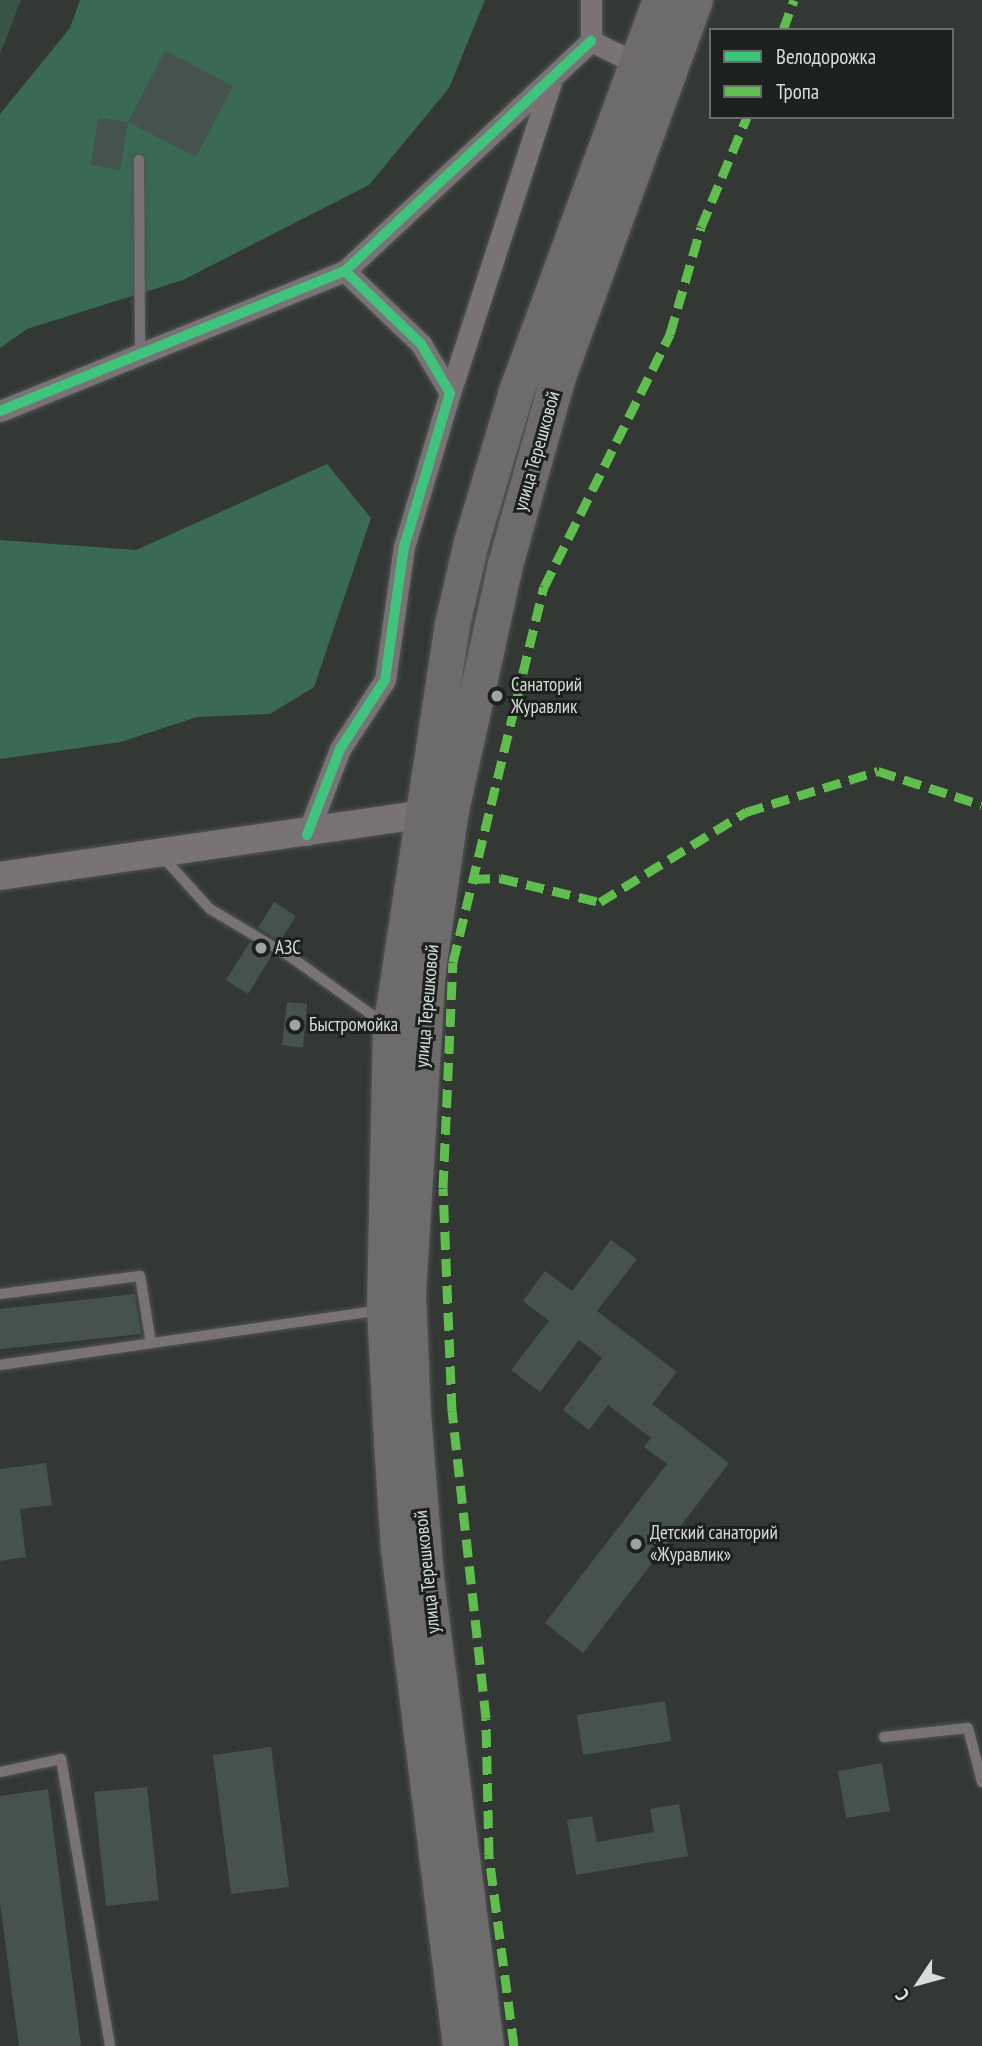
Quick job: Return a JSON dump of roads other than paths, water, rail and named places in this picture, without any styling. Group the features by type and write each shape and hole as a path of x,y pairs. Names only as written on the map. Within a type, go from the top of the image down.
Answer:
{"main road":[{"name":"улица Терешковой","path":"486,2046 426,1576 408,1292 436,813 452,624 491,468 660,0"},
{"name":"улица Терешковой","path":"460,2046 398,1550 384,1309 390,1029 436,813 558,376 695,0"}],"street":[{"path":"0,411 140,357 345,271 592,41 591,0"},
{"path":"592,41 636,63"},
{"path":"307,835 340,749 385,680 404,547 450,393 552,80"},
{"path":"345,271 421,344 450,393"},
{"path":"0,876 307,835 436,813"}],"lane":[{"path":"139,160 140,357"},
{"path":"161,855 210,909 291,957 390,1029"},
{"path":"0,1294 140,1276 151,1343"},
{"path":"0,1365 384,1309"},
{"path":"884,1737 968,1728 982,1782"},
{"path":"0,1772 61,1759 110,2046"}],"place":[{"name":"Санаторий Журавлик","path":"497,696"},
{"name":"АЗС","path":"261,948"},
{"name":"Быстромойка","path":"295,1025"},
{"name":"Детский санаторий «Журавлик»","path":"636,1544"}]}
